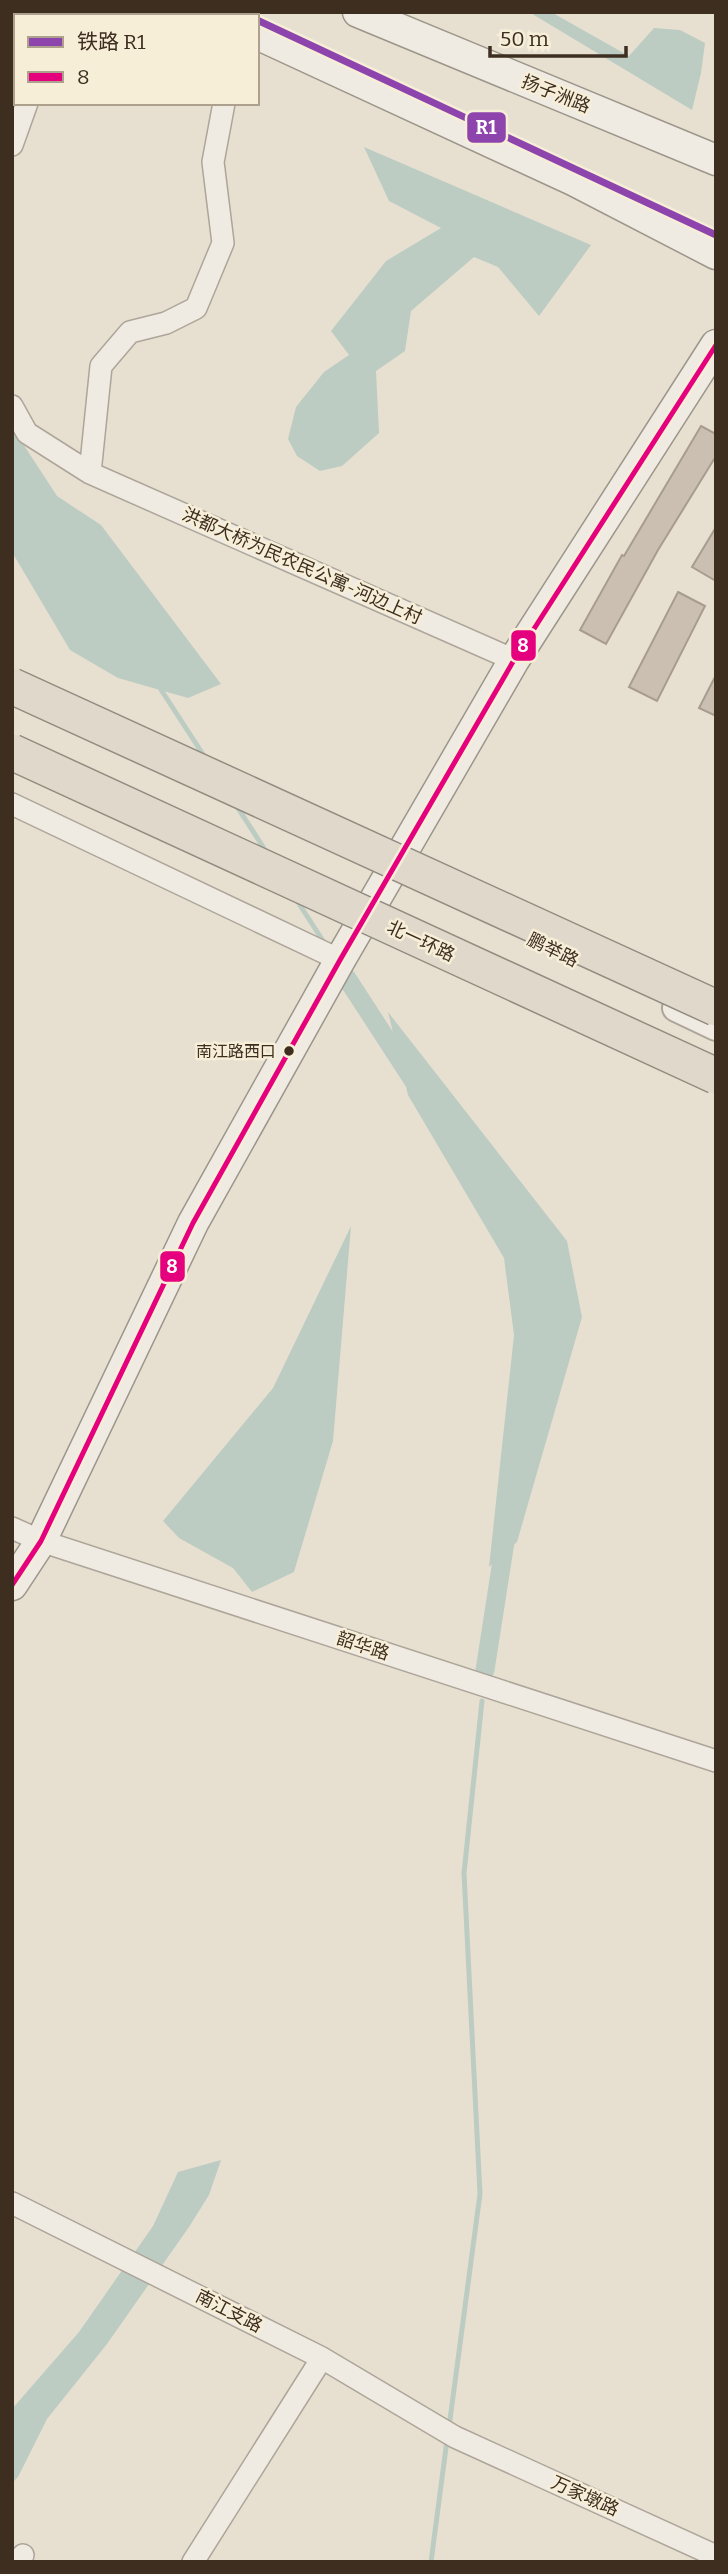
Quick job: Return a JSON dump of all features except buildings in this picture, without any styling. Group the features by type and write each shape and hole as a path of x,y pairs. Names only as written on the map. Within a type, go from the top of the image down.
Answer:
{"highway":[{"path":"12,686 716,1008"},
{"name":"北一环路","path":"12,752 716,1076"}],"main road":[{"name":"扬子洲路","path":"358,12 716,160"},
{"path":"259,35 575,181 716,254"},
{"path":"12,1585 41,1541 193,1223 340,960 514,660 716,345"}],"street":[{"path":"397,12 438,47"},
{"path":"12,145 26,105"},
{"path":"90,472 101,366 130,332 166,323 196,308 223,243 214,162 224,105"},
{"name":"洪都大桥为民农民公寓-河边上村","path":"12,406 27,433 90,472 514,660"},
{"path":"12,804 340,960"},
{"name":"鹏举路","path":"391,872 716,1027"},
{"name":"韶华路","path":"12,1528 41,1541 716,1761"},
{"name":"南江支路","path":"12,2203 322,2358 447,2433"},
{"path":"193,2562 322,2358"},
{"name":"万家墩路","path":"447,2433 716,2556"}],"shaded area":[{"path":"529,12 551,12 629,56 654,28 680,30 705,43 692,110"},
{"path":"364,147 591,245 539,316 498,267 474,257 411,311 405,351 376,371 379,433 342,466 320,471 297,456 288,439 296,407 324,372 349,355 331,331 386,261 441,228 389,201"},
{"path":"12,427 57,496 101,525 221,684 188,698 118,678 70,650 12,552"},
{"path":"388,1012 567,1241 582,1317 517,1542 489,1567 514,1335 504,1258 408,1095"},
{"path":"351,1226 333,1441 294,1572 252,1592 233,1568 179,1538 163,1521 273,1388"},
{"path":"221,2160 209,2195 189,2227 107,2344 47,2419 18,2477 12,2483 12,2409 79,2332 153,2226 178,2172"}],"waterway":[{"path":"158,685 206,759"},
{"path":"236,805 267,853"},
{"path":"296,899 325,944"},
{"path":"346,977 413,1080"},
{"path":"485,1670 507,1529"},
{"path":"449,2427 480,2194 464,1873 482,1701"},
{"path":"431,2562 447,2440"}],"rail line":[{"name":"R1","path":"259,21 716,235"}],"transit line":[{"name":"8","path":"12,1585 41,1541 193,1223 340,960 514,660 716,345"}],"place":[{"name":"南江路西口","path":"289,1051"}]}
